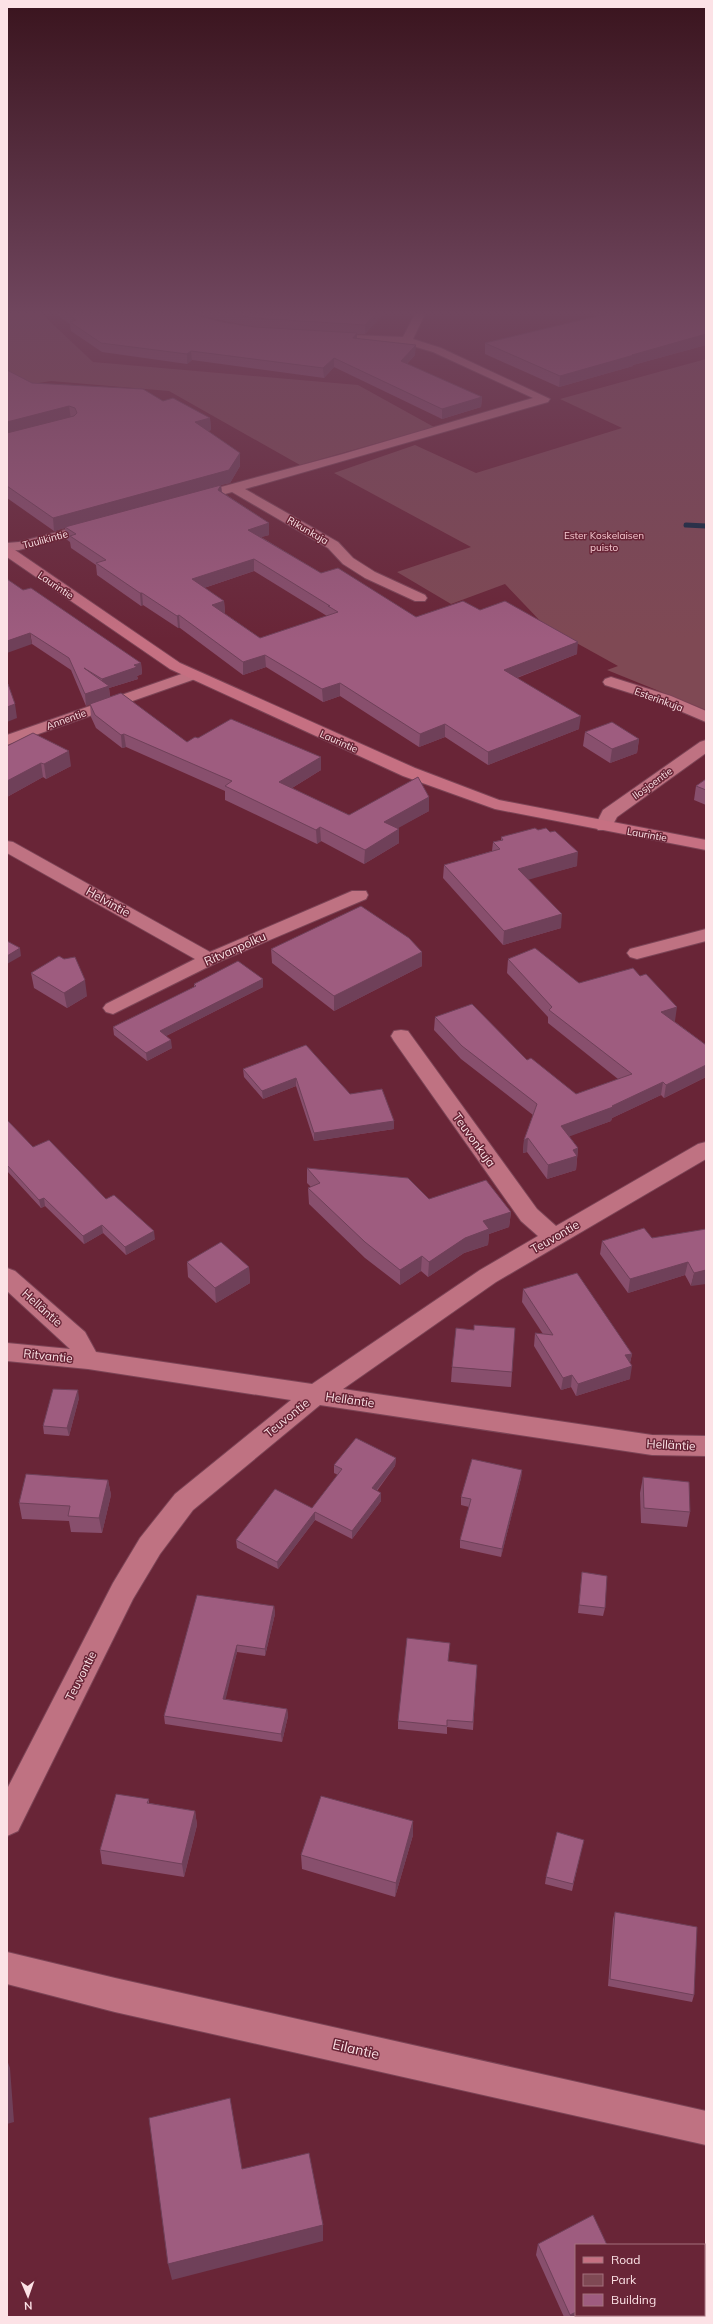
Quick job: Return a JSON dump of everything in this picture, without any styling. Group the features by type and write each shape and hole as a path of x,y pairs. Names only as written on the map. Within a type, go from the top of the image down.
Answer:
{"street":[{"path":"181,502 462,422"},
{"name":"Rikunkuja","path":"234,488 333,545 348,561 370,574 420,598"},
{"name":"Tuulikintie","path":"7,547 19,546 106,523"},
{"name":"Laurintie","path":"7,551 175,666 193,676 408,772 495,804 706,845"},
{"name":"Annentie","path":"7,740 193,676"},
{"name":"Esterinkuja","path":"610,682 665,699 706,717"},
{"name":"Ilosjoentie","path":"604,826 609,814 706,745"},
{"name":"Helvintie","path":"7,846 209,959"},
{"name":"Ritvanpolku","path":"113,1008 209,959 359,894"},
{"path":"637,953 706,936"},
{"name":"Teuvonkuja","path":"400,1036 529,1215 555,1238"},
{"name":"Teuvontie","path":"7,1821 123,1592 150,1546 184,1502 315,1395 488,1276 706,1149"},
{"name":"Helläntie","path":"7,1277 76,1338 88,1360 652,1445 706,1446"},
{"name":"Ritvantie","path":"7,1352 88,1360"},
{"name":"Eilantie","path":"7,1968 123,1997 706,2128"}],"green space":[{"path":"225,422 426,422 434,427 300,465"},
{"name":"Ester Koskelaisen puisto","path":"610,422 706,422 706,710 607,670 618,666 544,625 505,584 451,604 397,572 471,547 334,473 415,445 476,473 622,428"}],"building":[{"path":"49,422 196,422 240,453 229,470 53,518 7,486 7,433"},
{"path":"221,485 218,490 269,523 248,530 321,573 338,568 416,617 463,601 480,610 505,601 578,642 504,670 581,716 488,752 445,724 420,734 340,683 322,689 265,655 243,662 179,615 177,616 140,593 96,563 106,560 70,536 76,534 65,527","holes":["254,559 330,606 328,606 338,612 260,638 212,605 224,601 192,579"]},
{"path":"7,579 23,590 31,588 141,663 134,665 137,667 102,679 84,668 109,686 85,694 69,658 30,633 7,641"},
{"path":"7,684 15,704 7,707"},
{"path":"121,693 187,742 195,737 198,738 231,719 321,757 279,782 349,815 418,777 429,797 384,822 399,829 365,850 320,827 316,830 225,786 232,781 124,734 121,735 95,715 90,704"},
{"path":"612,722 639,739 612,749 585,732"},
{"path":"33,733 69,751 44,764 41,763 7,781 7,746"},
{"path":"706,779 706,790 696,786"},
{"path":"535,828 538,830 546,828 550,832 555,831 578,852 518,869 562,914 504,931 444,865 500,849 493,842 503,840 501,837"},
{"path":"361,906 409,938 422,952 334,996 271,949"},
{"path":"7,941 20,948 7,956"},
{"path":"535,948 579,983 633,968 640,976 646,974 677,1007 661,1012 706,1045 706,1065 666,1085 663,1082 612,1106 613,1107 561,1126 578,1148 573,1150 577,1156 548,1165 528,1138 524,1140 537,1104 462,1046 435,1017 472,1004 527,1060 531,1058 576,1094 632,1074 549,1010 552,1007 508,959"},
{"path":"59,956 64,959 75,957 85,980 64,993 31,973"},
{"path":"238,961 263,979 160,1031 171,1040 146,1053 113,1027 196,986 194,984"},
{"path":"306,1045 350,1094 382,1089 394,1121 314,1133 296,1078 262,1091 243,1069"},
{"path":"7,1120 33,1147 49,1140 106,1199 114,1195 154,1231 125,1247 102,1225 83,1236 44,1198 39,1200 7,1165"},
{"path":"307,1168 408,1178 429,1199 486,1180 511,1212 483,1221 489,1229 465,1238 429,1262 422,1256 400,1270 365,1242 308,1188 320,1183"},
{"path":"644,1228 652,1238 706,1229 706,1270 694,1273 688,1262 630,1279 602,1241"},
{"path":"221,1242 249,1267 215,1288 187,1262"},
{"path":"577,1273 632,1354 625,1355 632,1366 578,1384 572,1375 563,1378 535,1333 553,1335 523,1289"},
{"path":"474,1325 515,1328 512,1372 452,1367 456,1328 474,1330"},
{"path":"53,1389 78,1390 67,1428 43,1426"},
{"path":"356,1438 396,1458 372,1488 381,1493 352,1531 315,1512 277,1562 236,1540 275,1489 312,1508 342,1469 334,1465"},
{"path":"472,1459 522,1470 502,1549 460,1540 471,1499 461,1497"},
{"path":"26,1474 108,1480 99,1518 68,1516 70,1506 19,1503"},
{"path":"643,1477 689,1482 690,1512 644,1508"},
{"path":"582,1572 607,1576 605,1608 579,1605"},
{"path":"197,1595 274,1606 265,1649 237,1645 223,1699 287,1709 281,1734 164,1716"},
{"path":"407,1638 450,1643 448,1661 477,1665 473,1722 447,1720 447,1726 398,1721"},
{"path":"116,1794 149,1799 147,1803 195,1811 182,1864 100,1850"},
{"path":"321,1796 413,1821 396,1883 301,1855"},
{"path":"557,1832 584,1840 573,1884 546,1877"},
{"path":"615,1912 697,1927 694,1995 610,1979"},
{"path":"230,2098 242,2169 309,2153 323,2225 168,2264 149,2118"},
{"path":"593,2215 607,2244 575,2244 575,2312 570,2315 538,2244"}],"waterway":[{"path":"686,525 706,526"}]}
